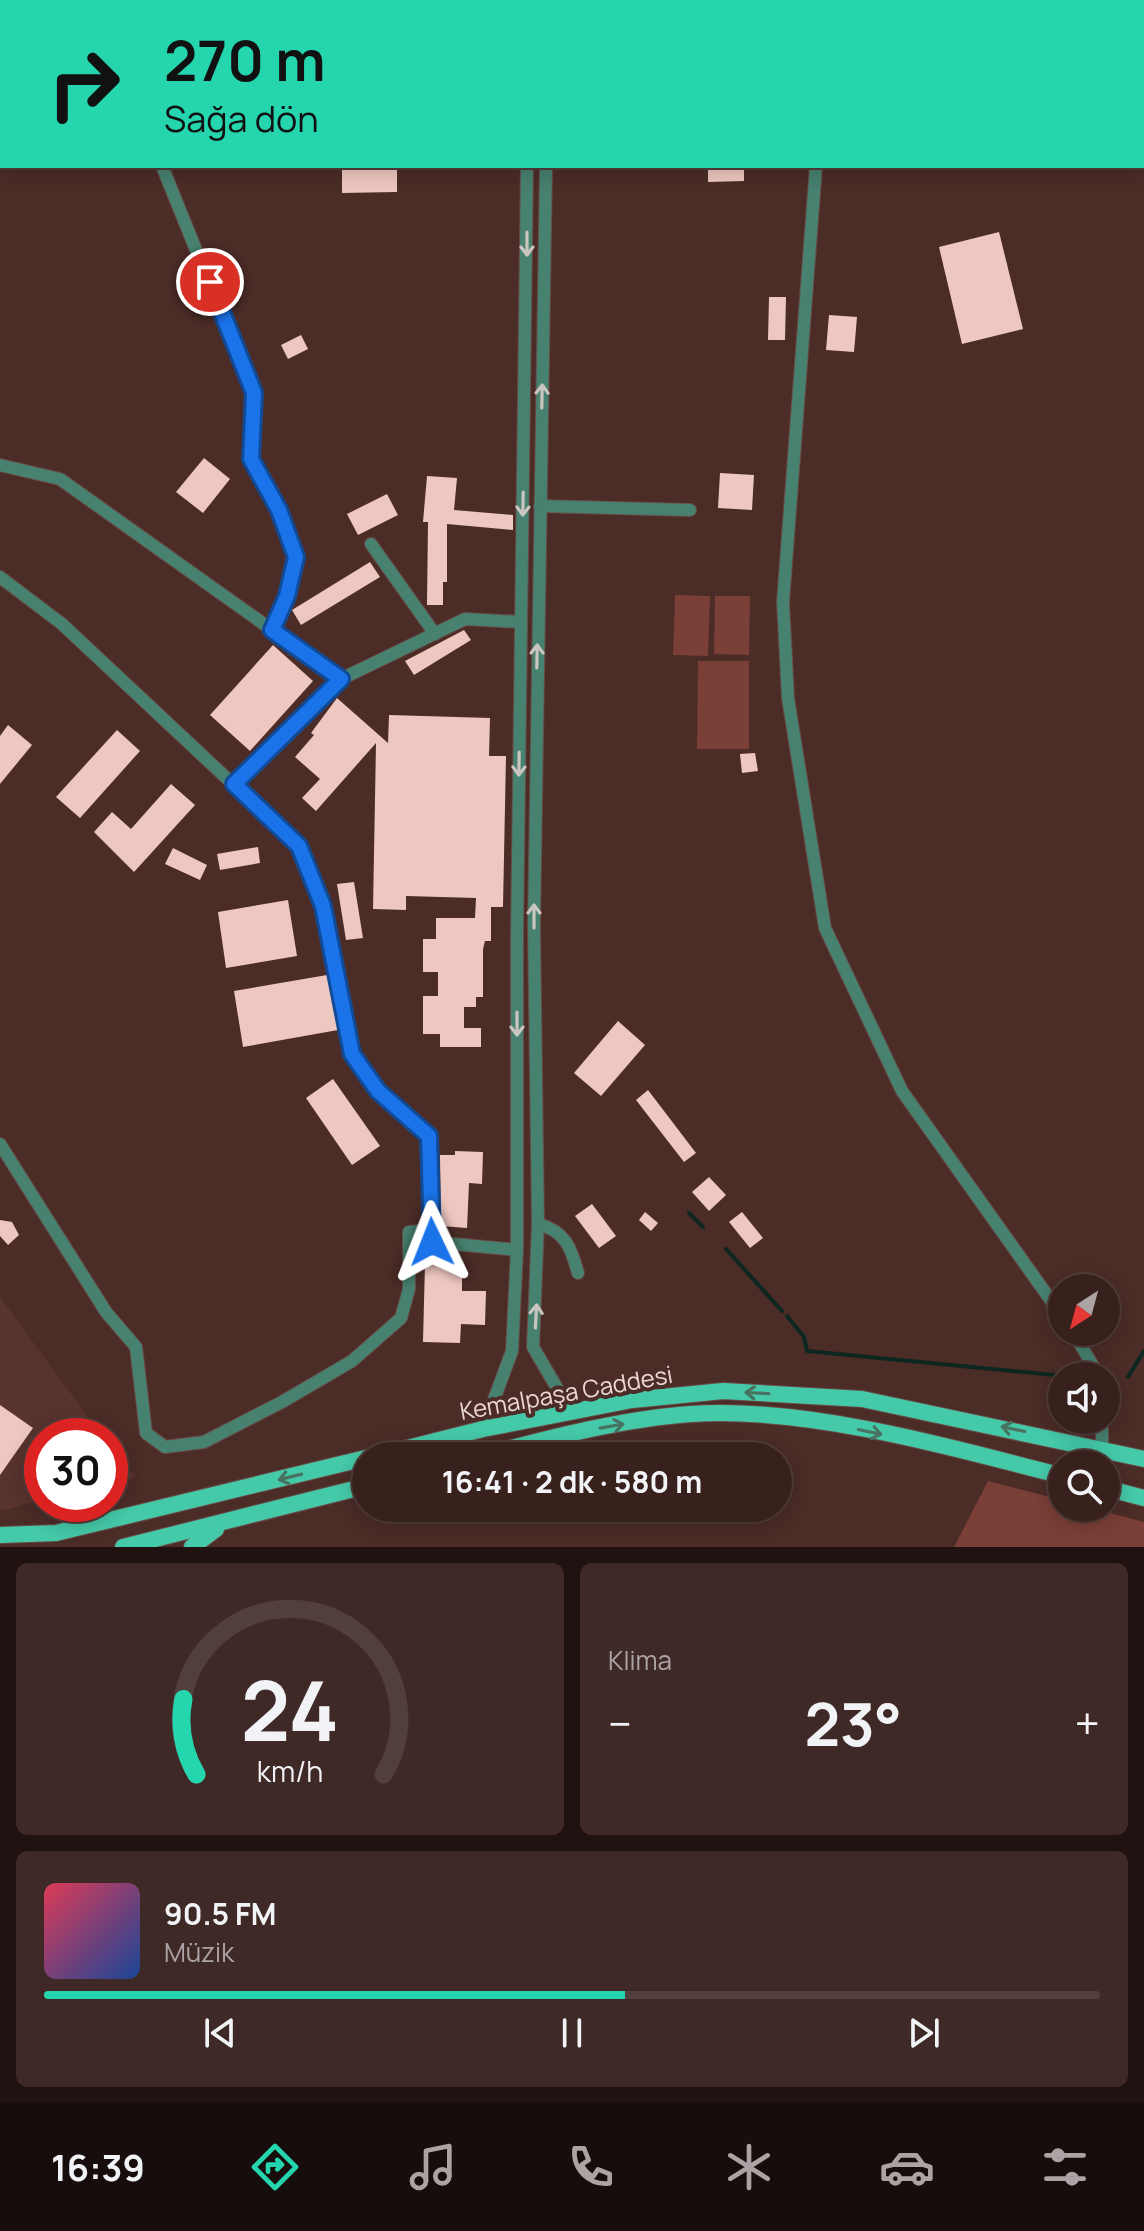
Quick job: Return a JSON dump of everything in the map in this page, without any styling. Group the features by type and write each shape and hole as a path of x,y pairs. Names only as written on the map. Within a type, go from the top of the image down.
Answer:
{"main road":[{"name":"Kemalpaşa Caddesi","path":"431,1442 632,1400 723,1391 862,1399 1144,1459"},
{"name":"Kemalpaşa Caddesi","path":"547,1442 690,1414 753,1414 824,1422 1048,1473"},
{"path":"0,1535 56,1533 352,1461"},
{"path":"123,1547 352,1490"},
{"path":"1120,1492 1144,1498"},
{"path":"192,1547 223,1524"}],"street":[{"path":"163,168 254,393 251,459 279,510 296,557 287,596 272,630"},
{"path":"483,1429 512,1351 517,1250 527,168"},
{"path":"546,168 534,926 538,1224 533,1347 571,1412"},
{"path":"816,168 783,602 788,698 825,928 902,1091 1048,1296"},
{"path":"0,465 60,479 341,679"},
{"path":"540,506 690,510"},
{"path":"371,544 435,634"},
{"path":"0,577 62,624 299,846 323,906 352,1054 378,1091 429,1136 432,1242 517,1250"},
{"path":"234,784 341,679 465,619 521,622"},
{"path":"0,1144 106,1312 136,1347 146,1433 165,1447 204,1442 352,1361 401,1318 409,1289 409,1232 431,1230"},
{"path":"538,1224 554,1228 571,1245 578,1273"},
{"path":"1102,1434 1102,1449"}],"shaded area":[{"path":"675,595 710,596 708,656 673,655"},
{"path":"715,596 750,596 749,655 714,654"},
{"path":"698,661 749,661 749,749 697,749"},
{"path":"0,1297 89,1418 24,1418 24,1505 0,1511"},
{"path":"128,1468 136,1477 128,1479"},
{"path":"988,1481 1048,1496 1048,1522 1120,1522 1120,1516 1144,1522 1144,1547 954,1547"}],"building":[{"path":"342,168 397,168 397,192 342,193"},
{"path":"708,168 744,168 744,181 708,182"},
{"path":"999,232 1023,329 962,344 939,247"},
{"path":"769,297 786,297 785,340 768,340"},
{"path":"829,315 857,317 854,352 826,350"},
{"path":"301,335 308,349 288,359 281,345"},
{"path":"204,458 230,479 203,513 176,492"},
{"path":"720,473 754,475 752,510 718,508"},
{"path":"427,476 457,478 454,510 513,515 513,530 447,524 447,582 443,582 443,605 427,605 428,522 423,522"},
{"path":"387,494 398,515 358,535 347,514"},
{"path":"370,562 380,577 301,625 292,610"},
{"path":"464,630 471,640 414,675 405,661"},
{"path":"273,645 313,681 250,751 210,715"},
{"path":"337,698 388,743 389,715 490,718 489,756 506,756 503,907 491,907 491,941 485,941 483,949 483,997 476,997 476,1007 464,1007 464,1028 481,1028 481,1047 440,1047 440,1034 423,1034 423,996 438,996 438,972 423,972 423,939 436,939 436,918 475,918 476,898 406,896 406,910 373,909 376,743 316,811 302,798 320,779 295,757 314,735 311,733"},
{"path":"8,725 32,745 0,784 0,736"},
{"path":"117,730 140,751 80,818 56,797"},
{"path":"755,753 758,771 742,773 740,754"},
{"path":"171,784 195,805 134,872 94,832 112,812 131,829"},
{"path":"258,847 260,863 220,870 217,854"},
{"path":"173,848 207,865 200,880 165,864"},
{"path":"354,882 363,938 346,940 337,884"},
{"path":"288,900 297,956 226,968 218,912"},
{"path":"327,975 338,1030 243,1047 234,991"},
{"path":"618,1021 645,1045 601,1096 574,1073"},
{"path":"333,1079 380,1146 352,1165 306,1098"},
{"path":"648,1090 696,1153 684,1162 636,1100"},
{"path":"455,1151 483,1152 482,1184 469,1183 467,1228 441,1226 440,1155 455,1155"},
{"path":"709,1177 726,1195 709,1211 692,1192"},
{"path":"592,1204 616,1236 599,1248 575,1216"},
{"path":"645,1212 658,1223 651,1231 639,1220"},
{"path":"742,1212 763,1238 750,1248 729,1222"},
{"path":"0,1220 12,1222 19,1235 8,1245 0,1236"},
{"path":"425,1263 462,1264 462,1291 486,1291 485,1325 461,1324 460,1343 423,1342"},
{"path":"0,1405 24,1422 24,1441 0,1475"}],"waterway":[{"path":"689,1213 703,1227"},
{"path":"726,1249 782,1311"},
{"path":"787,1316 804,1337 807,1351 1048,1374"},
{"path":"1128,1377 1144,1351"}],"route":[{"path":"210,282 254,393 251,459 279,510 296,557 287,596 272,630 341,679 234,784 299,846 323,906 352,1054 378,1091 429,1136 432,1242"}]}
